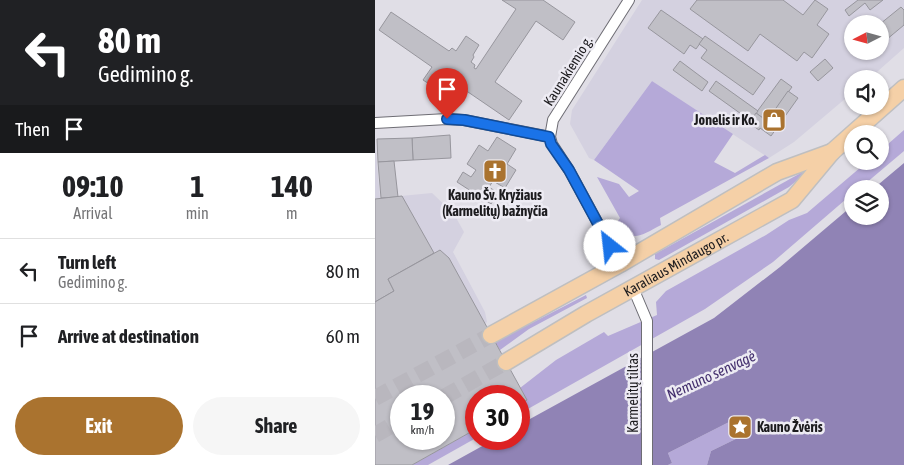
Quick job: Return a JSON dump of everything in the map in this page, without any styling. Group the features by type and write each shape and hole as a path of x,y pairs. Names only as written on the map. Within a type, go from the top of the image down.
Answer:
{"main road":[{"name":"Karaliaus Mindaugo pr.","path":"506,362 633,288 792,200 832,152 904,88"},
{"name":"Karaliaus Mindaugo pr.","path":"491,335 620,264 777,172 832,152"}],"street":[{"name":"Kaunakiemio g.","path":"549,137 553,120 629,0"},
{"path":"375,123 447,119 464,120 549,137 551,144 569,170 620,264"},
{"name":"Karmelitų tiltas","path":"633,288 647,321 647,465"}],"shaded area":[{"path":"642,0 904,0 904,48 879,70 844,70 844,100 794,142 769,158 652,81 594,160 589,158 570,124 572,110"},
{"path":"652,81 733,134 714,162 735,173 765,155 769,158 660,218 661,225 643,234 632,236 616,224 620,218 597,177 619,184 629,197 639,191 594,160"},
{"path":"904,130 904,151 889,164 889,143"},
{"path":"375,139 380,198 432,193 454,214 464,232 453,252 485,312 487,322 477,331 375,386"},
{"path":"817,164 789,187 659,260 655,259 655,254"},
{"path":"857,170 882,170 870,180 846,180"},
{"path":"844,181 844,201 773,262 705,309 530,408 530,385 524,385 556,360 604,332 608,336 657,315 656,302 666,291 789,220 807,213"},
{"path":"586,295 587,298 529,329 500,350 495,342"},
{"path":"745,417 750,427 746,434 711,451 707,465 668,465 672,463 668,453 737,418"},
{"path":"465,435 465,444 455,450 455,441"},
{"path":"439,450 455,450 428,465 412,465"}],"water":[{"name":"Nemuno senvagė","path":"904,163 904,465 707,465 711,451 746,434 750,427 744,417 737,418 668,453 672,463 668,465 448,465 475,450 530,450 530,419 714,318 780,267 844,213 844,225 889,225 889,180 884,180"}],"building":[{"path":"502,0 543,0 575,22 563,40 536,21 495,82 522,101 509,120 449,79 440,91 423,80 432,67 379,30 391,12 449,51 452,48 456,51 466,36 479,45 471,62 475,65 474,68 476,69 516,9"},
{"path":"697,0 783,0 803,15 815,0 828,9 817,25 829,34 812,58 804,52 797,61 760,34 748,51 690,9"},
{"path":"858,0 883,0 870,10 865,3 850,15 845,10"},
{"path":"901,7 904,10 904,25 889,38 889,17"},
{"path":"661,10 703,39 696,49 690,45 684,54 648,28"},
{"path":"705,36 765,78 753,95 701,58 707,50 699,44"},
{"path":"825,59 833,68 818,81 810,72"},
{"path":"680,61 708,82 702,91 673,70"},
{"path":"781,79 792,87 767,121 756,113"},
{"path":"716,81 758,111 751,121 709,91"},
{"path":"788,91 798,98 771,136 749,123 756,113 767,121"},
{"path":"450,135 451,158 413,160 412,138"},
{"name":"Kauno Šv. Kryžiaus (Karmelitų) bažnyčia","path":"497,137 516,149 507,164 516,170 505,188 493,181 489,187 498,193 491,204 457,182 463,172 471,177 476,170 467,164 479,145 488,151"},
{"path":"412,138 413,160 378,162 377,139"},
{"path":"394,161 398,197 381,198 378,162"},
{"path":"402,196 434,253 388,279 394,291 375,302 375,199"},
{"path":"440,250 449,258 519,385 465,385 465,435 455,441 455,385 390,385 390,450 439,450 412,465 375,465 375,302 394,291 388,279"}],"tunnel":[{"path":"375,398 491,335"},
{"path":"455,391 506,362"},
{"path":"375,435 390,426"}],"place":[{"name":"Jonelis ir Ko.","path":"774,120"},
{"name":"Kauno Šv. Kryžiaus (Karmelitų) bažnyčia","path":"495,171"},
{"name":"Kauno Žvėris","path":"740,427"}],"route":[{"path":"447,119 464,120 549,137 551,144 569,170 610,246"}]}
